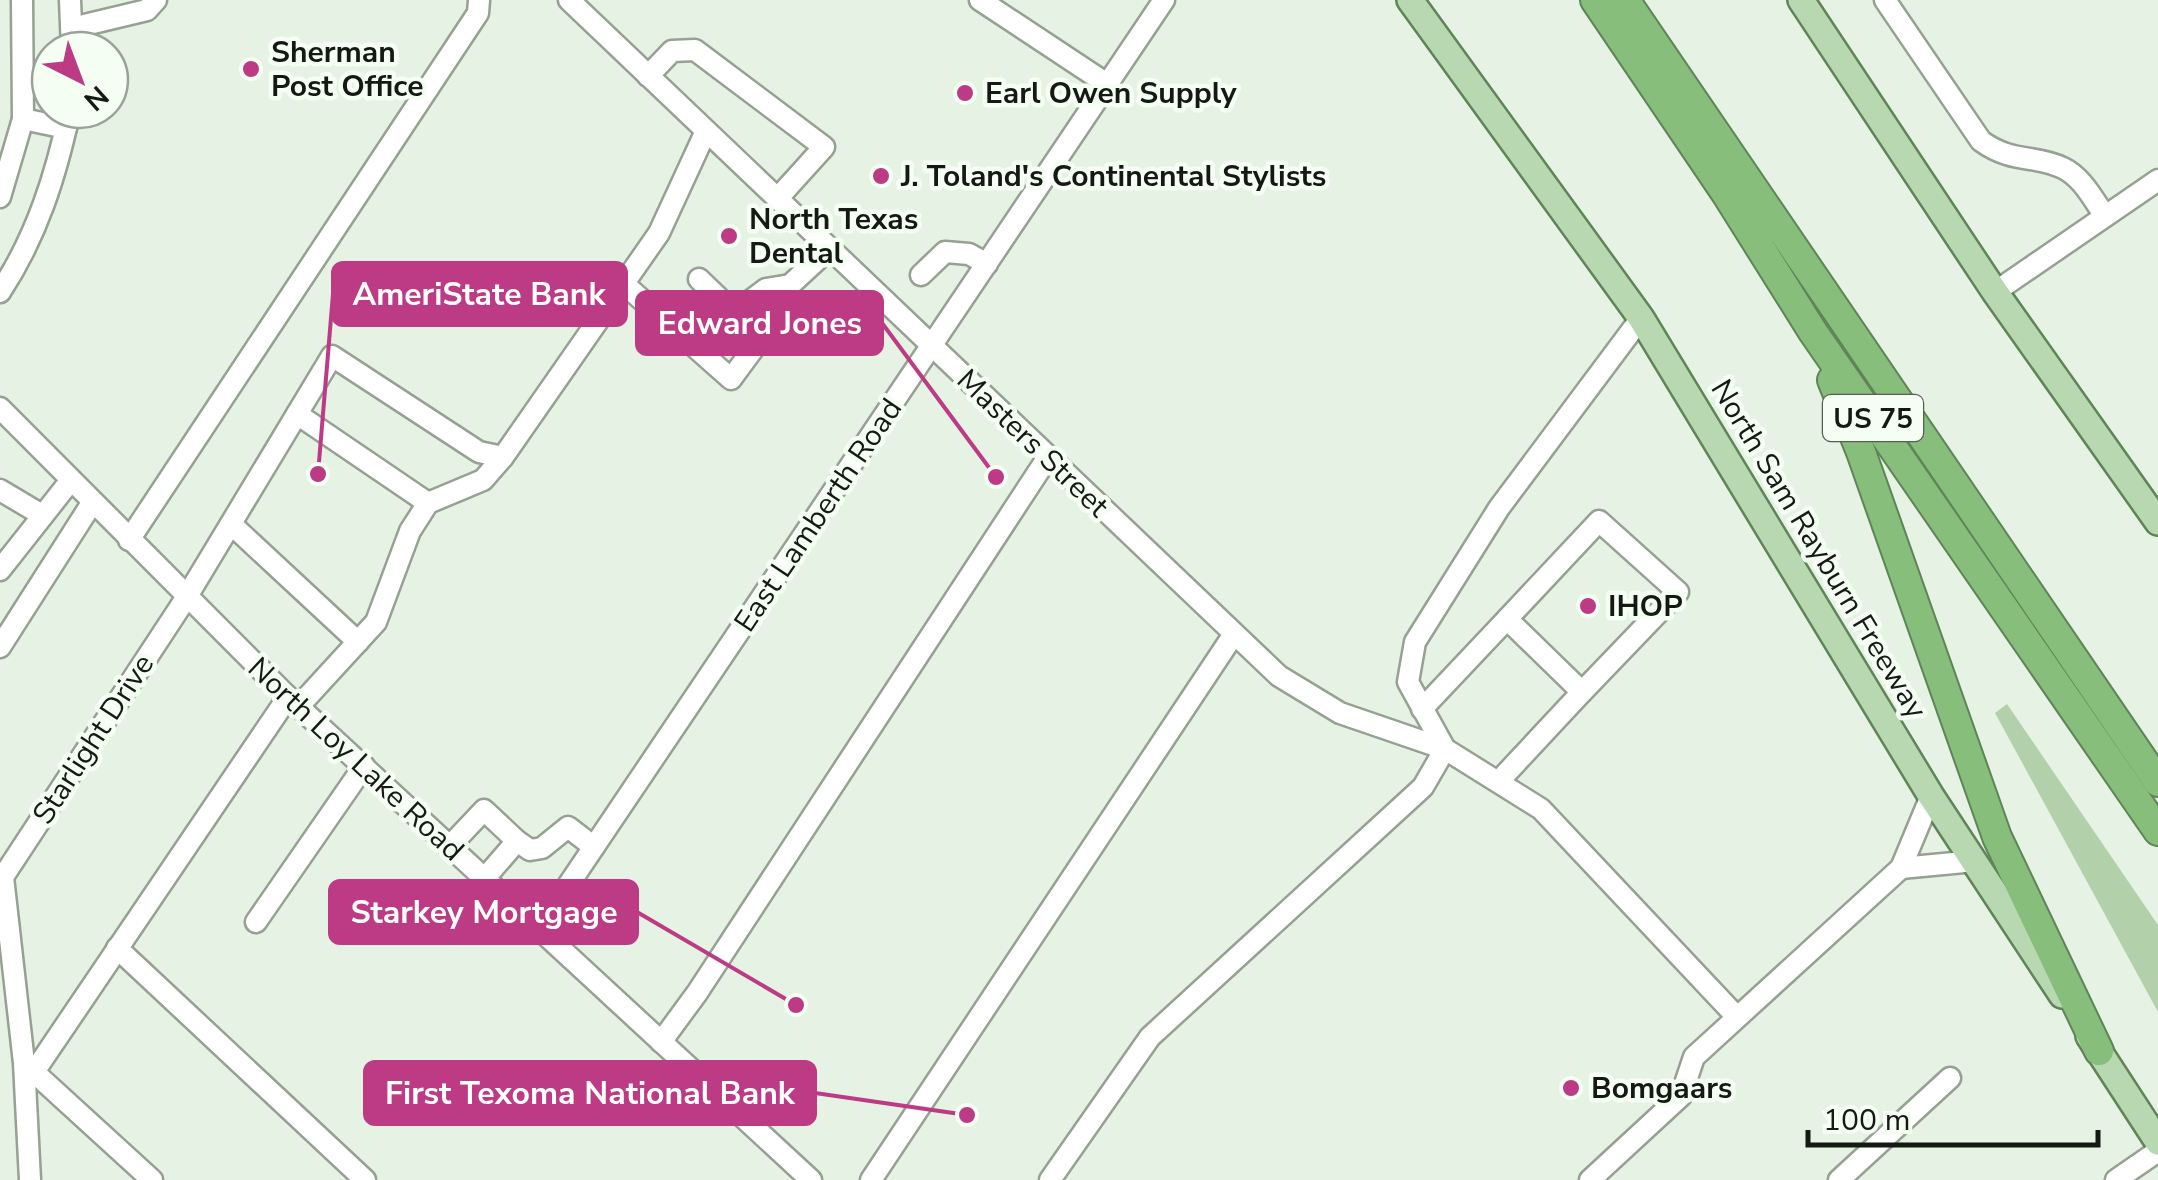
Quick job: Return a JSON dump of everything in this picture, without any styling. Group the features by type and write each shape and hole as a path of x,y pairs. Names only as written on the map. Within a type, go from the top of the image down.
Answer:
{"highway":[{"name":"US 75","path":"1595,0 1727,194 1813,332 2158,831"},
{"name":"US 75","path":"1626,0 2158,782"},
{"path":"1813,332 1861,452 1997,837 2099,1051"}],"main road":[{"name":"North Sam Rayburn Freeway","path":"1410,0 1641,318 1931,796 2158,1142"},
{"path":"1801,0 1995,292 2158,522"}],"street":[{"path":"0,197 23,119 22,0"},
{"path":"70,0 72,28 146,10 156,0"},
{"path":"129,540 478,14 479,0"},
{"name":"Masters Street","path":"569,0 1279,676 1340,714 1445,750 1541,809 1736,1016"},
{"path":"980,0 1108,84"},
{"name":"East Lamberth Road","path":"538,930 1164,0"},
{"path":"1885,0 1981,141 1999,154 2063,168 2080,181 2105,216"},
{"path":"648,76 672,51 695,50 824,146 777,199"},
{"path":"23,119 30,119"},
{"path":"0,292 21,260 54,182 66,130"},
{"path":"152,1180 28,1067 293,702 376,622 410,531 428,503 483,480 504,457 659,233 706,131"},
{"path":"1995,292 2158,180"},
{"path":"624,284 731,379 779,314 790,285 830,249"},
{"path":"921,274 945,252 969,254 987,264"},
{"path":"699,279 726,306 738,310 766,289 790,285"},
{"path":"1050,1180 1150,1038 1423,786 1445,750 1408,682 1415,642 1499,508 1641,318"},
{"name":"Starlight Drive","path":"30,1180 28,1067 3,877 186,598 332,356 479,452 504,457"},
{"name":"North Loy Lake Road","path":"0,408 293,702 811,1180"},
{"path":"297,414 428,503"},
{"path":"660,1042 697,992 1048,457"},
{"path":"0,570 70,480"},
{"path":"0,490 42,516"},
{"path":"0,647 92,503"},
{"path":"1422,710 1599,521 1678,592 1499,781"},
{"path":"231,524 358,642"},
{"path":"1507,619 1582,692"},
{"path":"871,1180 1234,634"},
{"path":"256,922 364,766"},
{"path":"1590,1180 1681,1096 1694,1056 1901,868 1931,796"},
{"path":"449,847 484,810 530,850 542,848 568,827 594,847"},
{"path":"484,879 517,841"},
{"path":"1901,868 1974,861"},
{"path":"117,948 364,1180"},
{"path":"1839,1180 1950,1078"},
{"path":"2116,1180 2158,1151"}],"green space":[{"path":"2007,704 2158,925 2158,1012 1995,713"}],"place":[{"name":"Sherman Post Office","path":"251,69"},
{"name":"Earl Owen Supply","path":"965,93"},
{"name":"J. Toland's Continental Stylists","path":"881,176"},
{"name":"North Texas Dental","path":"729,236"},
{"name":"AmeriState Bank","path":"318,474"},
{"name":"Edward Jones","path":"996,477"},
{"name":"IHOP","path":"1588,606"},
{"name":"Starkey Mortgage","path":"796,1005"},
{"name":"Bomgaars","path":"1571,1088"},
{"name":"First Texoma National Bank","path":"967,1115"}]}
